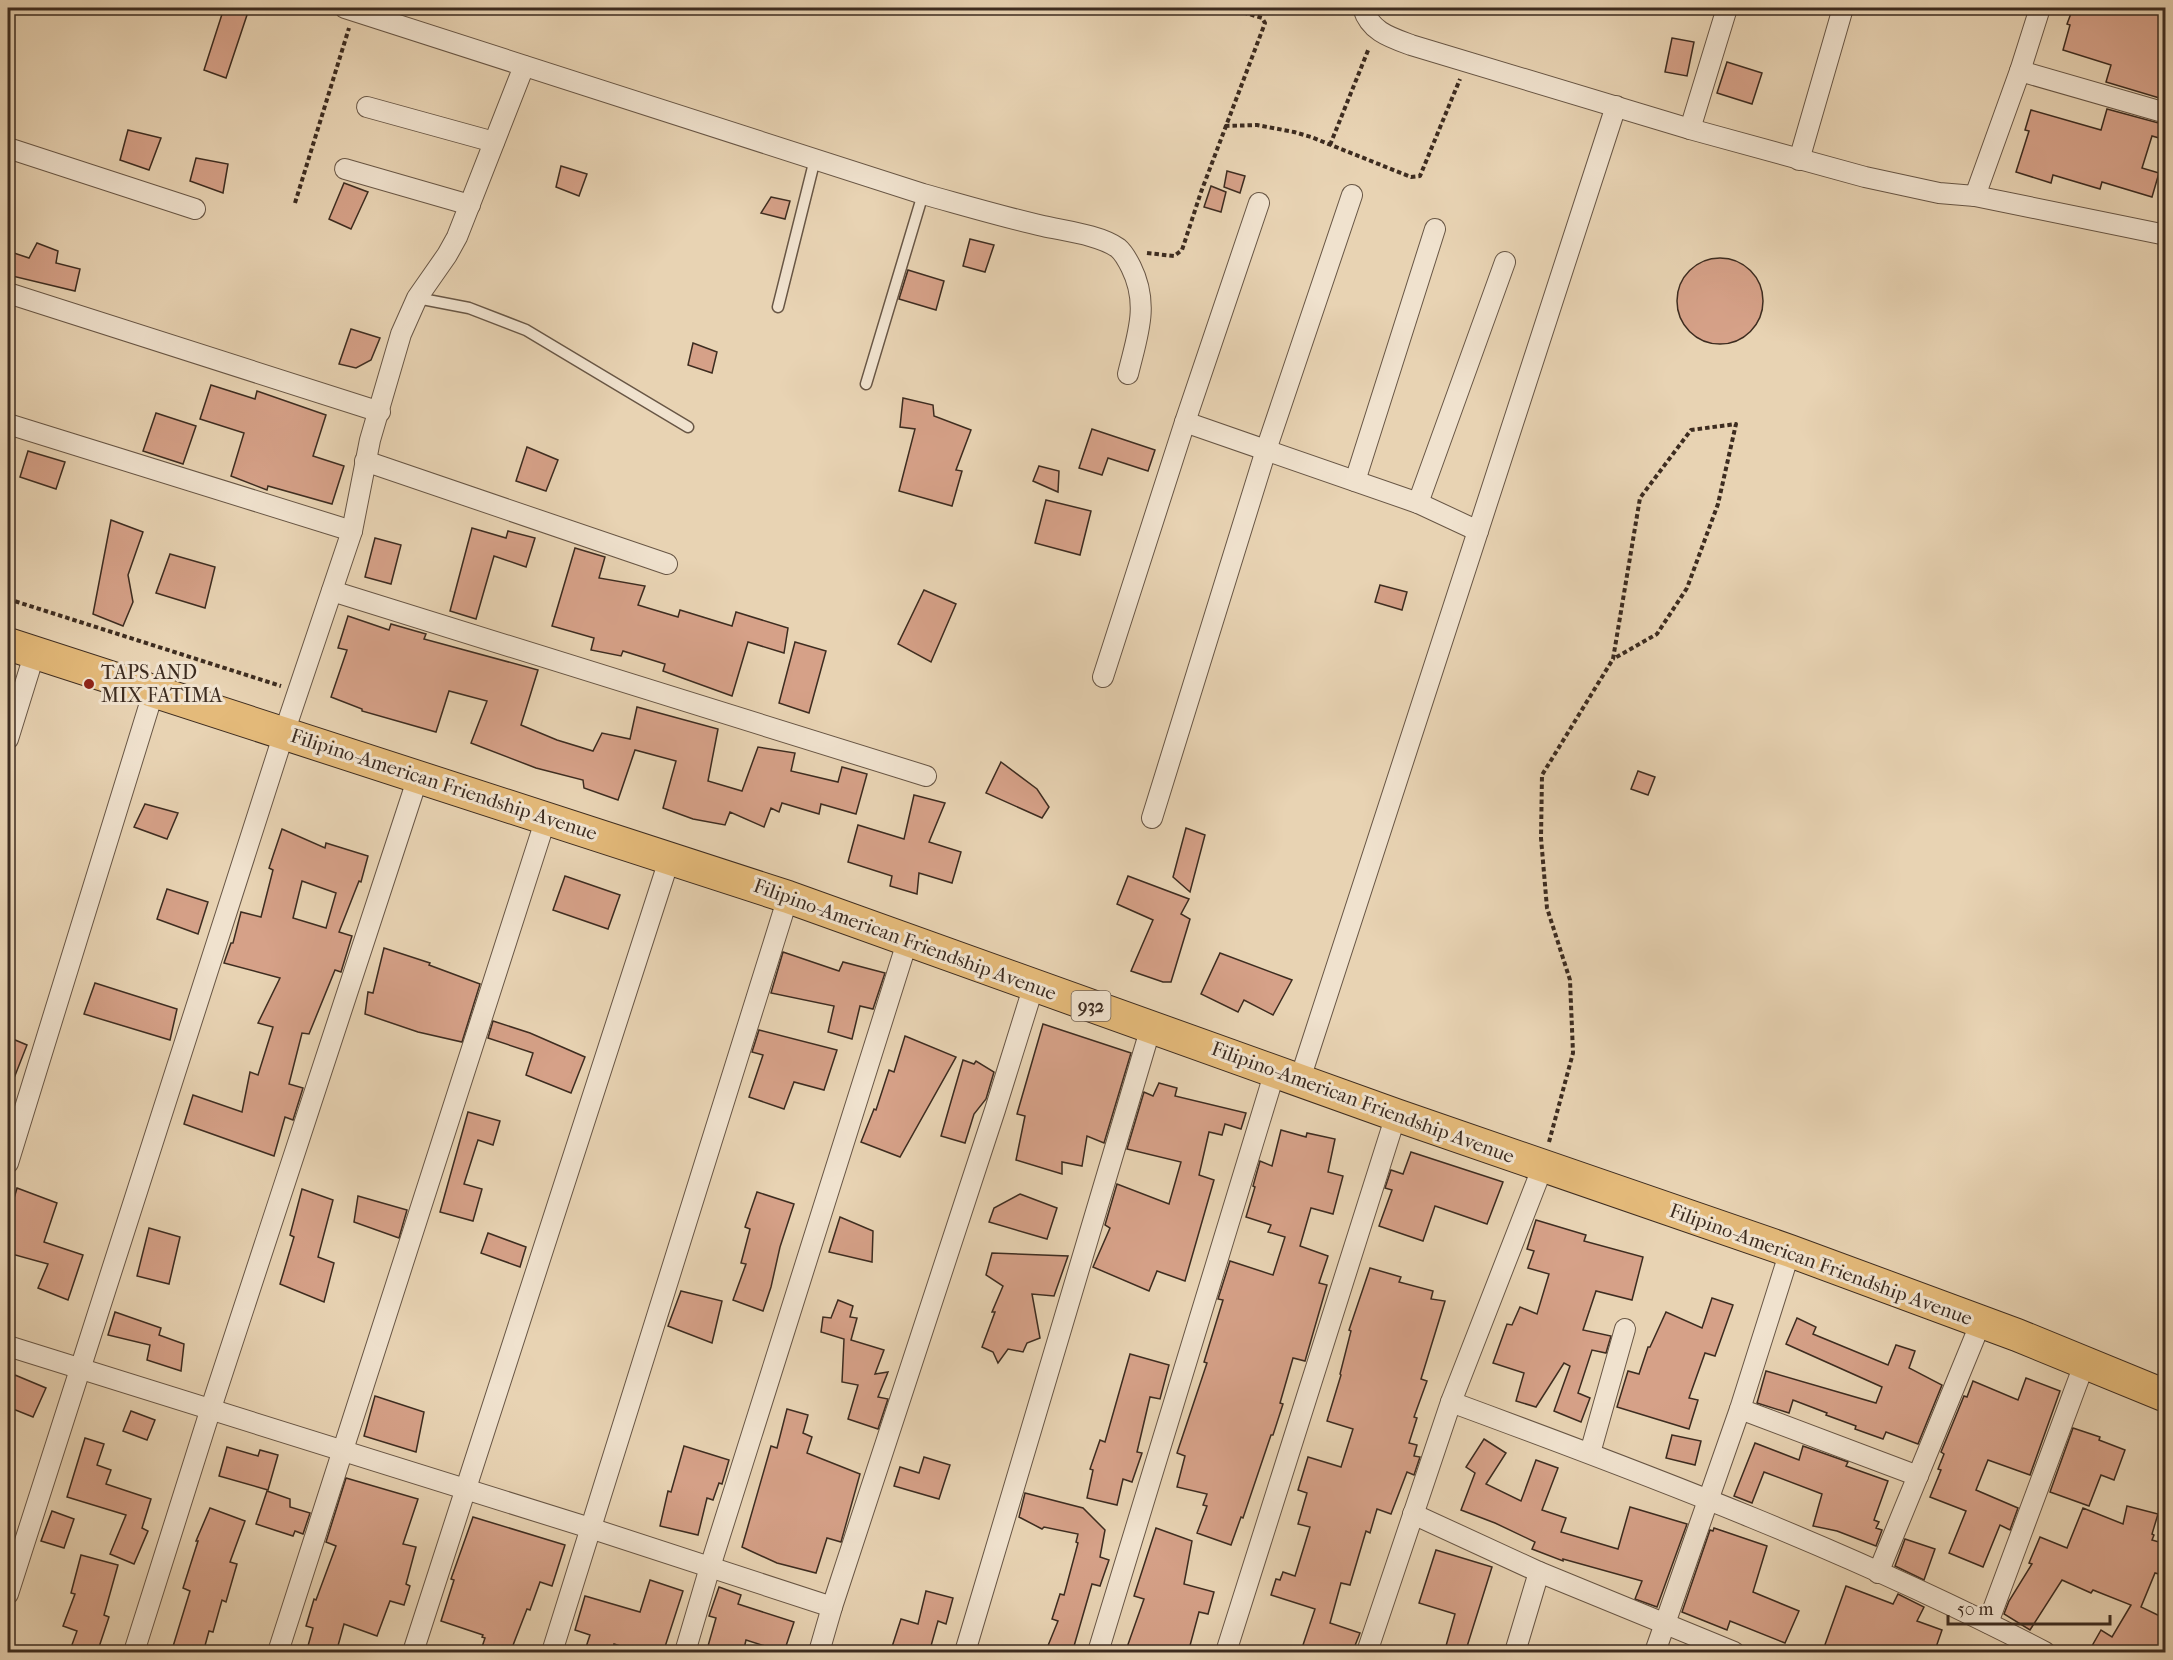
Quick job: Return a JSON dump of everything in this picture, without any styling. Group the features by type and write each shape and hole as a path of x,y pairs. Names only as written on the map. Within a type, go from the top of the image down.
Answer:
{"main road":[{"name":"Filipino-American Friendship Avenue","path":"21,648 788,897 1396,1115 1790,1251 2085,1362 2166,1396"}],"street":[{"path":"345,8 923,194 995,215 1085,236 1119,249 1134,272 1142,306 1128,375"},
{"path":"1363,8 1366,17 1376,30 1400,41 1799,160 1911,188 1975,196 2166,235"},
{"path":"1690,129 1727,8"},
{"path":"1799,160 1843,8"},
{"path":"1975,196 2040,8"},
{"path":"8,1594 284,732 352,531 370,440 401,334 417,297 447,255 470,205 524,66"},
{"path":"2020,71 2166,113"},
{"path":"1098,1653 1288,1075 1478,531 1616,106"},
{"path":"368,107 494,142"},
{"path":"8,148 195,209"},
{"path":"345,170 470,205"},
{"path":"1152,818 1266,450 1352,195"},
{"path":"1103,677 1185,422 1259,203"},
{"path":"1355,481 1435,229"},
{"path":"1418,503 1505,262"},
{"path":"8,293 380,412"},
{"path":"1185,422 1418,503 1478,531"},
{"path":"8,424 352,531"},
{"path":"365,461 667,564"},
{"path":"332,591 926,776"},
{"path":"8,739 21,648"},
{"path":"8,1163 154,690"},
{"path":"134,1653 211,1408 418,777"},
{"path":"278,1653 546,818"},
{"path":"413,1653 670,857"},
{"path":"552,1653 788,897"},
{"path":"685,1653 908,939"},
{"path":"819,1653 1034,986"},
{"path":"965,1653 1151,1027"},
{"path":"1226,1653 1396,1115"},
{"path":"1367,1653 1451,1402 1543,1166"},
{"path":"1655,1653 1740,1409 1790,1251"},
{"path":"1878,1573 1981,1322"},
{"path":"1590,1453 1625,1329"},
{"path":"8,1346 590,1528 832,1607"},
{"path":"1988,1623 2085,1362"},
{"path":"1451,1402 1590,1453 1708,1501 1878,1573 1988,1623 2045,1653"},
{"path":"1740,1409 1918,1476"},
{"path":"1413,1514 1539,1572 1734,1653"},
{"path":"1515,1653 1539,1572"}],"lane":[{"path":"778,307 815,159"},
{"path":"866,384 923,194"},
{"path":"417,297 469,308 526,330 688,427"}],"path":[{"path":"1119,249 1164,256 1174,256 1182,250 1225,126 1265,23 1262,18 1229,8"},
{"path":"1330,145 1376,30"},
{"path":"295,202 347,34"},
{"path":"1225,126 1274,127 1311,137 1411,177 1420,176 1467,62"},
{"path":"1543,1166 1573,1053 1570,980 1547,908 1541,838 1542,775 1613,659 1640,498 1691,430 1736,424 1718,504 1687,588 1657,634 1613,659"},
{"path":"8,599 298,691"}],"building":[{"path":"224,8 235,8 248,12 226,78 204,70"},
{"path":"2073,8 2166,8 2166,100 2106,82 2111,65 2063,50 2070,25 2067,24"},
{"path":"1672,38 1694,42 1687,76 1665,72"},
{"path":"1727,62 1762,73 1752,104 1717,93"},
{"path":"2107,109 2166,125 2166,140 2152,136 2142,168 2159,173 2152,197 2102,182 2100,189 2053,175 2051,183 2016,172 2029,131 2025,130 2031,110 2101,130"},
{"path":"128,130 161,138 149,170 120,160"},
{"path":"196,158 228,164 223,193 190,181"},
{"path":"561,166 587,174 579,196 556,187"},
{"path":"1227,171 1245,176 1240,193 1224,187"},
{"path":"344,183 368,192 351,229 329,219"},
{"path":"1211,186 1226,192 1221,212 1204,207"},
{"path":"771,197 790,201 785,219 761,213"},
{"path":"970,239 994,245 985,272 963,266"},
{"path":"37,243 58,251 56,263 80,269 75,291 8,275 8,251 29,258"},
{"path":"1720,258 1737,261 1751,270 1760,284 1763,301 1760,318 1751,332 1737,341 1720,344 1703,341 1689,332 1680,318 1677,301 1680,284 1689,270 1703,261"},
{"path":"908,270 944,281 936,310 899,299"},
{"path":"351,329 380,338 371,360 356,368 339,364"},
{"path":"693,343 717,352 712,373 688,365"},
{"path":"211,385 255,399 257,391 326,415 313,456 344,466 332,504 268,486 267,490 231,476 244,433 200,419"},
{"path":"903,398 933,405 934,416 971,430 956,470 962,471 952,506 899,491 915,429 900,427"},
{"path":"156,413 196,426 183,464 143,451"},
{"path":"1092,429 1155,450 1148,471 1108,458 1102,475 1079,468"},
{"path":"527,447 558,460 546,491 516,481"},
{"path":"28,451 65,462 56,489 20,477"},
{"path":"1039,466 1059,471 1058,492 1033,481"},
{"path":"1046,500 1091,511 1080,555 1035,543"},
{"path":"111,520 143,532 128,575 133,602 123,626 93,614"},
{"path":"472,528 506,538 508,531 535,538 526,567 494,556 476,619 450,611"},
{"path":"375,538 401,545 391,584 365,577"},
{"path":"575,548 605,557 599,578 645,586 638,605 678,617 680,610 732,626 736,612 788,628 784,653 748,642 732,696 663,671 665,664 623,651 621,656 591,650 594,638 552,626"},
{"path":"170,554 215,567 205,608 156,593"},
{"path":"1380,585 1407,592 1402,610 1375,602"},
{"path":"924,590 956,604 931,662 898,644"},
{"path":"348,616 389,630 391,624 426,634 424,639 538,670 521,725 557,740 593,751 602,733 630,739 637,707 718,729 708,781 742,791 758,747 795,753 791,771 838,782 842,767 867,774 856,814 821,804 819,814 782,803 779,812 771,808 764,827 730,812 725,825 693,819 663,808 676,761 635,750 618,800 584,788 583,780 536,768 471,743 487,701 449,691 436,732 362,711 362,709 331,697 347,650 338,648"},
{"path":"795,642 826,651 809,713 779,703"},
{"path":"1001,762 1037,789 1049,807 1042,818 986,793"},
{"path":"1638,771 1655,777 1648,795 1631,789"},
{"path":"914,795 945,803 929,842 961,852 952,883 919,873 917,894 890,886 892,876 848,862 858,825 904,839"},
{"path":"145,804 178,813 167,839 134,827"},
{"path":"1186,828 1205,835 1190,892 1173,877"},
{"path":"282,829 325,848 326,843 368,856 361,882 359,881 339,932 352,936 341,972 335,970 309,1034 302,1033 289,1084 303,1088 293,1120 285,1117 274,1156 184,1124 193,1095 242,1112 250,1072 258,1075 273,1027 258,1023 280,978 224,963 231,943 233,943 241,912 261,917 273,870 269,868","holes":["302,881 336,893 326,928 293,918"]},
{"path":"565,876 620,895 608,929 553,910"},
{"path":"1128,876 1189,899 1181,914 1190,919 1171,982 1163,982 1131,971 1153,920 1117,904"},
{"path":"167,889 208,902 198,934 157,919"},
{"path":"384,948 430,963 429,965 480,984 462,1042 418,1032 365,1014 368,992 373,993"},
{"path":"783,952 839,971 843,962 885,973 873,1009 860,1006 852,1039 828,1032 834,1006 771,993"},
{"path":"1220,953 1292,980 1273,1015 1244,1000 1238,1012 1201,994"},
{"path":"95,983 177,1009 170,1040 84,1014"},
{"path":"493,1021 530,1033 585,1057 571,1093 526,1075 533,1053 488,1038"},
{"path":"1043,1024 1131,1053 1104,1143 1087,1136 1082,1166 1062,1162 1062,1174 1016,1160 1025,1116 1017,1114"},
{"path":"759,1030 837,1050 824,1090 794,1082 784,1109 749,1097 763,1055 752,1052"},
{"path":"905,1036 956,1057 900,1157 861,1142 874,1109 876,1110 889,1070 894,1072"},
{"path":"8,1037 27,1045 9,1091 8,1090"},
{"path":"963,1060 974,1064 976,1061 994,1072 986,1099 974,1114 965,1143 941,1136"},
{"path":"1159,1083 1177,1088 1175,1096 1246,1113 1241,1129 1225,1124 1222,1135 1209,1132 1199,1175 1214,1180 1185,1281 1157,1271 1149,1291 1093,1267 1110,1228 1105,1225 1117,1184 1169,1204 1181,1162 1127,1149 1144,1092 1153,1096"},
{"path":"468,1112 500,1121 493,1145 478,1140 464,1184 482,1189 473,1221 440,1212"},
{"path":"1281,1130 1306,1137 1307,1133 1335,1139 1328,1172 1343,1176 1333,1214 1311,1208 1300,1246 1328,1256 1319,1283 1327,1285 1305,1361 1293,1358 1280,1403 1283,1404 1273,1435 1271,1435 1243,1518 1241,1517 1231,1545 1197,1533 1207,1506 1203,1505 1207,1494 1177,1487 1185,1456 1177,1453 1207,1363 1204,1362 1223,1300 1218,1299 1230,1261 1273,1275 1285,1237 1268,1232 1271,1225 1246,1217 1260,1161 1272,1166"},
{"path":"1411,1152 1503,1182 1487,1224 1435,1206 1423,1241 1379,1226 1392,1190 1385,1188 1391,1170 1403,1174"},
{"path":"17,1188 57,1203 44,1242 83,1255 68,1300 38,1288 48,1264 8,1253 8,1219"},
{"path":"302,1189 333,1200 318,1257 334,1263 324,1302 280,1284 294,1237 290,1235"},
{"path":"757,1192 794,1204 763,1311 733,1300 746,1264 741,1263 750,1229 745,1227"},
{"path":"1020,1194 1057,1208 1047,1239 989,1222 994,1208"},
{"path":"358,1196 407,1210 399,1238 354,1222"},
{"path":"840,1217 873,1231 872,1262 829,1252"},
{"path":"1536,1220 1586,1235 1584,1241 1643,1257 1632,1300 1596,1291 1583,1330 1611,1336 1606,1353 1592,1350 1578,1393 1590,1398 1581,1422 1554,1411 1570,1366 1564,1363 1536,1407 1516,1401 1524,1373 1493,1363 1507,1324 1512,1325 1520,1307 1537,1314 1549,1274 1528,1268 1534,1251 1527,1249"},
{"path":"149,1228 180,1237 169,1284 137,1276"},
{"path":"488,1233 526,1247 520,1267 481,1253"},
{"path":"992,1253 1068,1256 1054,1296 1032,1294 1040,1338 1027,1343 1023,1352 1008,1349 998,1363 993,1352 982,1347 995,1312 992,1312 1003,1286 986,1275"},
{"path":"1370,1268 1401,1277 1399,1282 1433,1291 1431,1299 1445,1301 1421,1379 1427,1381 1414,1417 1417,1418 1409,1443 1417,1445 1414,1456 1420,1457 1414,1475 1407,1472 1391,1514 1377,1509 1370,1533 1366,1531 1350,1585 1341,1583 1330,1623 1360,1633 1352,1653 1319,1653 1302,1648 1315,1609 1271,1595 1276,1579 1280,1580 1283,1572 1295,1576 1310,1527 1298,1524 1307,1493 1298,1490 1308,1457 1341,1467 1353,1429 1327,1421 1341,1375 1351,1331 1349,1330"},
{"path":"681,1291 722,1301 712,1343 668,1326"},
{"path":"1712,1298 1733,1305 1715,1356 1705,1353 1689,1398 1698,1400 1689,1429 1617,1407 1628,1371 1639,1374 1648,1347 1666,1312 1702,1328"},
{"path":"838,1300 853,1306 850,1317 857,1318 851,1340 884,1350 875,1374 888,1372 878,1397 888,1399 878,1429 848,1419 858,1385 842,1382 844,1339 821,1332 823,1317 831,1318"},
{"path":"115,1312 161,1328 159,1335 184,1344 181,1371 147,1360 150,1345 108,1335"},
{"path":"1797,1318 1816,1327 1813,1334 1888,1365 1896,1345 1915,1351 1909,1368 1942,1385 1918,1444 1886,1432 1883,1439 1855,1429 1856,1426 1793,1400 1789,1413 1757,1403 1766,1371 1876,1403 1882,1387 1786,1344"},
{"path":"1130,1354 1169,1365 1160,1399 1150,1397 1137,1452 1142,1453 1132,1482 1123,1479 1117,1505 1087,1498 1093,1470 1090,1469 1100,1440 1105,1442"},
{"path":"15,1375 46,1388 33,1417 8,1407 8,1392"},
{"path":"2026,1378 2060,1391 2030,1475 1988,1460 1976,1490 2018,1508 2010,1530 2000,1525 1983,1567 1949,1553 1966,1511 1930,1497 1941,1470 1938,1469 1944,1454 1941,1452 1964,1396 1967,1397 1973,1381 2018,1400"},
{"path":"375,1396 424,1412 416,1452 364,1436"},
{"path":"787,1409 808,1415 803,1433 812,1437 807,1453 860,1474 841,1542 827,1538 816,1573 777,1563 742,1547 771,1446 777,1448"},
{"path":"131,1411 155,1420 147,1440 123,1431"},
{"path":"2073,1428 2100,1437 2099,1440 2125,1450 2114,1480 2101,1475 2089,1506 2050,1492"},
{"path":"1672,1435 1701,1441 1695,1465 1666,1458"},
{"path":"85,1438 104,1444 97,1465 111,1470 106,1484 151,1499 142,1528 148,1531 134,1564 110,1554 126,1515 67,1497"},
{"path":"1484,1439 1506,1453 1486,1484 1521,1501 1536,1460 1558,1468 1542,1510 1566,1518 1561,1532 1618,1549 1630,1507 1687,1524 1657,1607 1635,1599 1642,1581 1563,1559 1563,1561 1532,1549 1535,1542 1461,1510 1475,1473 1466,1467"},
{"path":"1755,1443 1799,1460 1803,1446 1848,1462 1846,1466 1888,1481 1874,1520 1879,1522 1876,1528 1882,1530 1876,1546 1837,1531 1813,1526 1822,1494 1764,1472 1752,1503 1734,1496"},
{"path":"684,1446 729,1460 722,1484 719,1483 713,1500 707,1498 698,1535 660,1526 668,1491 671,1492"},
{"path":"227,1447 258,1456 260,1450 278,1455 268,1490 219,1476"},
{"path":"924,1457 950,1465 939,1499 894,1486 900,1467 919,1473"},
{"path":"346,1478 418,1499 403,1544 416,1547 406,1584 410,1586 404,1605 390,1601 377,1636 344,1624 336,1653 306,1653 313,1628 306,1626 314,1599 316,1600 336,1546 326,1542"},
{"path":"267,1491 290,1499 290,1507 310,1513 303,1534 295,1531 293,1536 256,1524"},
{"path":"1025,1493 1083,1508 1105,1530 1100,1557 1109,1560 1100,1586 1092,1584 1072,1653 1045,1653 1058,1621 1052,1619 1060,1594 1064,1595 1078,1543 1076,1542 1078,1534 1044,1527 1042,1529 1019,1517"},
{"path":"2127,1506 2158,1514 2152,1540 2166,1544 2166,1555 2159,1574 2155,1573 2141,1607 2166,1619 2166,1632 2155,1653 2088,1653 2101,1630 2112,1637 2131,1605 2093,1590 2091,1593 2062,1580 2030,1630 2004,1614 2009,1601 2032,1564 2029,1563 2040,1537 2067,1548 2083,1508 2123,1524"},
{"path":"210,1508 245,1521 230,1562 237,1564 226,1602 222,1600 213,1632 209,1631 203,1653 171,1653 190,1591 183,1588 198,1541 196,1541"},
{"path":"52,1511 74,1519 64,1548 41,1541"},
{"path":"473,1517 565,1545 552,1586 540,1582 510,1653 480,1653 485,1638 482,1637 483,1635 441,1621 454,1580 451,1579"},
{"path":"1156,1528 1192,1541 1184,1584 1214,1592 1208,1614 1199,1612 1188,1653 1125,1653 1144,1599 1134,1596"},
{"path":"1714,1528 1767,1546 1753,1592 1799,1611 1785,1643 1730,1621 1727,1630 1682,1612 1710,1530 1713,1531"},
{"path":"1905,1539 1935,1549 1924,1580 1895,1566"},
{"path":"1436,1550 1492,1567 1465,1653 1444,1653 1455,1614 1419,1603"},
{"path":"81,1555 118,1565 104,1615 109,1617 97,1653 69,1653 77,1631 63,1626 75,1594 71,1593"},
{"path":"650,1580 683,1591 663,1653 642,1653 614,1644 611,1653 584,1653 590,1635 575,1630 585,1596 640,1612"},
{"path":"1846,1586 1893,1604 1898,1594 1924,1607 1917,1621 1942,1630 1934,1653 1822,1653"},
{"path":"719,1587 741,1595 738,1604 794,1622 784,1652 746,1640 743,1653 706,1653 716,1618 709,1616"},
{"path":"926,1591 953,1598 946,1624 938,1621 929,1653 890,1653 901,1619 918,1624"}],"place":[{"name":"TAPS AND MIX FATIMA","path":"89,684"}]}
